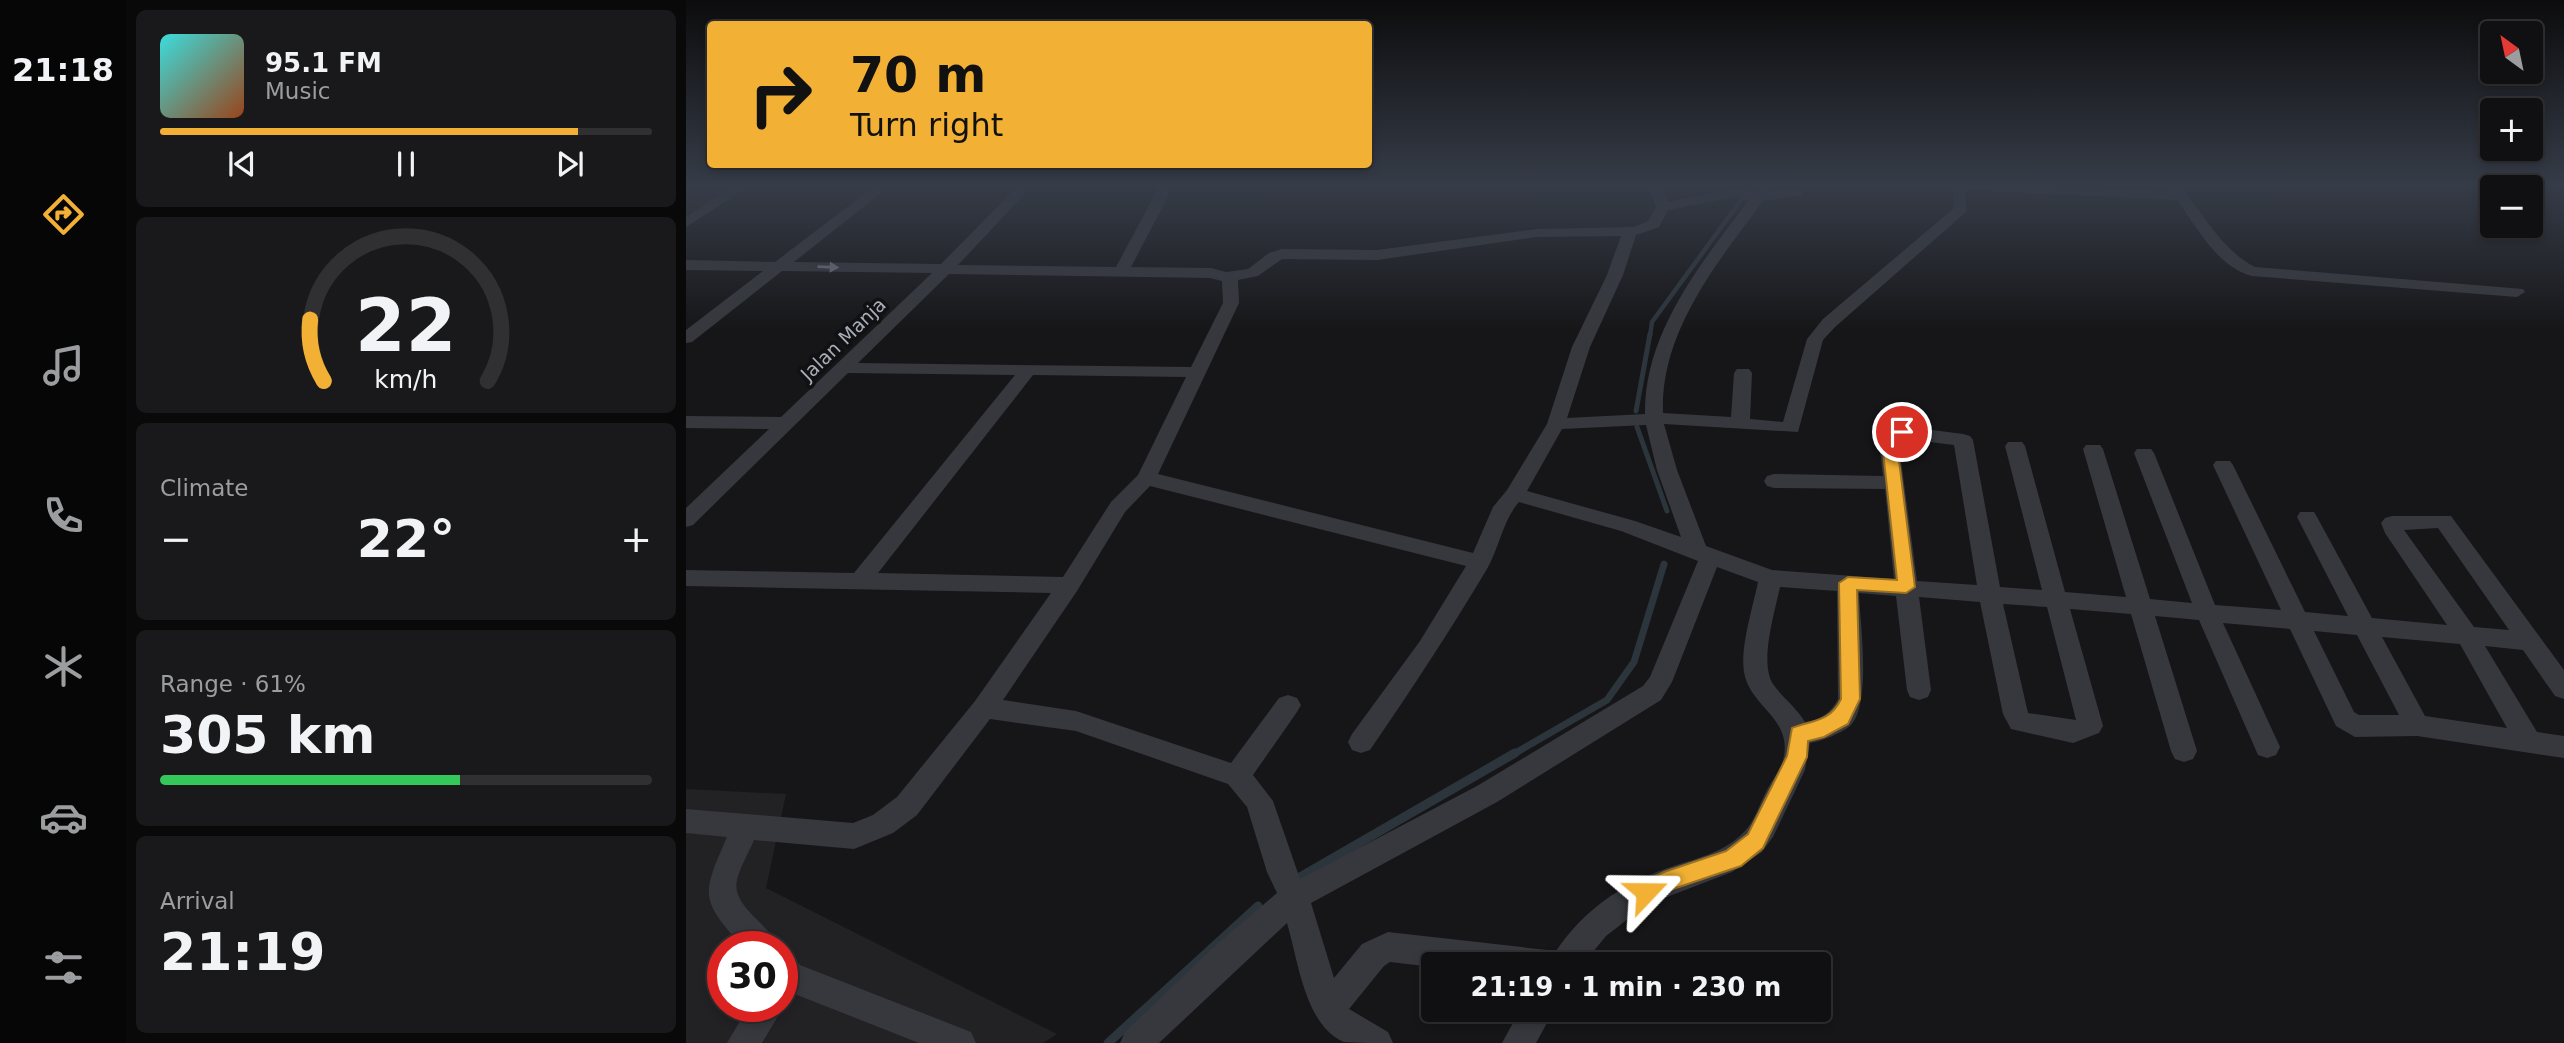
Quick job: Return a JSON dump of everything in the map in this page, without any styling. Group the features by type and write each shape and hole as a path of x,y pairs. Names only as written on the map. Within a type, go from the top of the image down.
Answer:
{"street":[{"path":"686,338 822,234"},
{"name":"Jalan Manja","path":"686,520 845,368 979,234"},
{"path":"1122,270 1141,234"},
{"path":"686,265 1122,270 1211,273 1226,277 1253,273 1274,256 1282,254 1377,255 1532,234"},
{"path":"1361,742 1428,647 1479,562 1503,507 1515,494 1556,424 1581,347 1615,275 1629,234"},
{"path":"1136,1043 1229,954 1294,897 1487,794 1651,693 1660,682 1704,555 1678,501 1653,419 1653,391 1666,340 1730,234"},
{"path":"1556,424 1691,418 1791,428 1815,339 1829,323 1933,234"},
{"path":"2210,234 2228,257 2252,271 2517,292"},
{"path":"686,821 854,836 883,824 907,806 984,708 1069,585 1118,507 1146,478 1231,303 1231,285 1226,277"},
{"path":"845,368 1199,372"},
{"path":"859,582 1030,368"},
{"path":"1740,424 1743,373"},
{"path":"686,422 785,423"},
{"path":"1919,690 1888,433 1924,434 1963,440 1990,594 2016,714 2020,722 2073,732 2090,726 2015,446"},
{"path":"2093,449 2184,751"},
{"path":"2144,453 2207,613 2267,747"},
{"path":"2223,465 2345,719 2355,726 2417,725 2564,747"},
{"path":"1146,478 1479,562"},
{"path":"1774,481 1894,483"},
{"path":"1515,494 1628,526 1770,578 2054,599 2529,641"},
{"path":"2307,517 2417,725"},
{"path":"2529,742 2467,636 2392,528 2392,523 2444,521 2564,689"},
{"path":"686,578 1069,585"},
{"path":"1572,952 1600,921 1629,901 1664,882 1733,859 1755,841 1797,757 1799,734 1788,715 1761,688 1755,670 1770,578"},
{"path":"1799,734 1817,731 1842,718 1850,699 1848,583"},
{"path":"1237,776 1288,705"},
{"path":"984,708 1076,721 1237,776 1259,801 1281,872 1294,897 1328,1009 1336,1018 1377,1043"},
{"path":"745,828 722,882 726,907 749,931"},
{"path":"1328,1009 1373,956 1388,947 1436,952"},
{"path":"798,982 960,1043"},
{"path":"743,1043 757,1022"},
{"path":"1518,1043 1531,1022"}],"shaded area":[{"path":"686,789 786,794 766,888 1057,1034 1043,1043 686,1043"}],"waterway":[{"path":"1650,336 1652,322 1716,234"},
{"path":"1636,411 1650,334"},
{"path":"1637,427 1667,511"},
{"path":"1512,755 1607,700 1634,662 1664,564"},
{"path":"1295,880 1515,753"},
{"path":"1108,1043 1258,906"}],"route":[{"path":"1646,892 1664,882 1733,859 1755,841 1797,757 1799,734 1817,731 1842,718 1850,699 1848,583 1906,587 1888,433 1902,432"}]}
